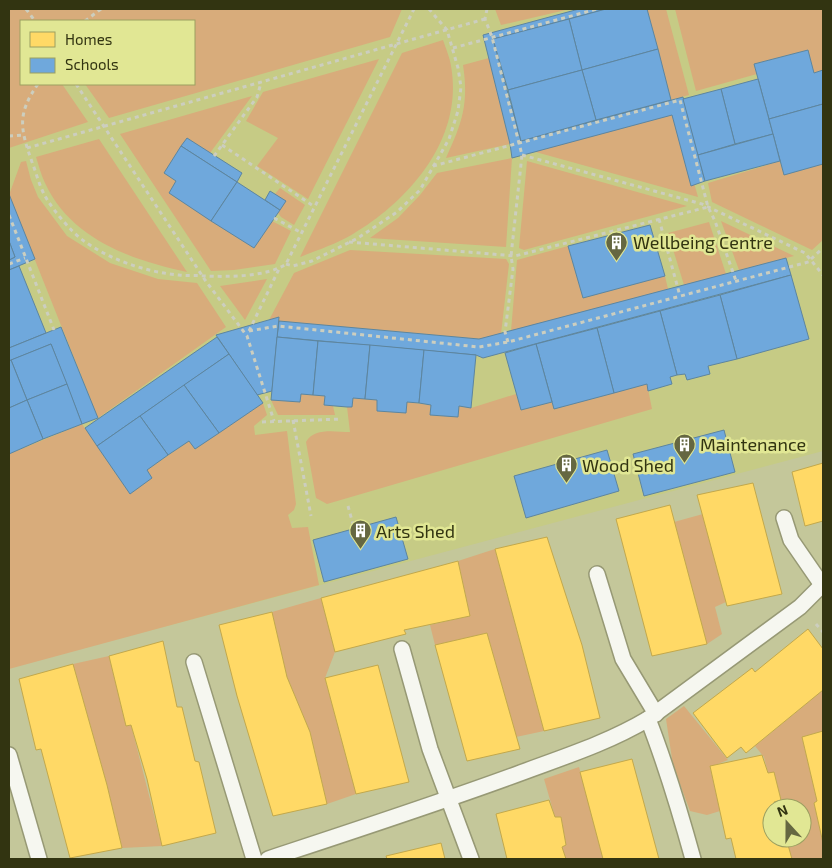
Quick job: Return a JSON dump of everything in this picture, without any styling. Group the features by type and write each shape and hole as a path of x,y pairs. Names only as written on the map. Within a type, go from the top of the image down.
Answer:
{"lane":[{"path":"268,859 449,799 584,750 630,730 652,717 800,607 823,584 791,540 784,518"},
{"path":"597,574 624,659 652,717 659,747 693,859"},
{"path":"402,649 430,749 471,859"},
{"path":"194,662 254,859"},
{"path":"9,755 39,859"}],"path":[{"path":"26,9 34,20"},
{"path":"86,20 101,9"},
{"path":"37,85 23,111 24,135 27,148 47,200 79,237 113,258 146,269 178,275 222,277 254,274 279,268 286,264 414,9"},
{"path":"286,264 293,266 312,261 358,238 397,212 420,190 449,139 458,111 462,87 447,30 429,9"},
{"path":"486,9 485,19 492,37 522,156 511,256 513,269 505,332 508,342"},
{"path":"452,48 597,9"},
{"path":"27,148 485,19"},
{"path":"214,156 257,97 262,83"},
{"path":"77,85 202,275 247,336 274,421"},
{"path":"433,166 680,100 708,207 715,221 736,281"},
{"path":"9,136 24,135"},
{"path":"222,145 315,207"},
{"path":"522,156 693,201 804,253 823,275"},
{"path":"349,242 511,256 708,207"},
{"path":"9,215 54,330"},
{"path":"274,218 302,233"},
{"path":"660,219 680,296"},
{"path":"249,331 278,326 479,347 508,342 811,260 823,248"},
{"path":"9,264 25,258"},
{"path":"247,336 279,268"},
{"path":"262,422 342,419"},
{"path":"293,420 311,516"},
{"path":"348,506 354,528"}],"shaded area":[{"path":"9,9 823,9 823,451 9,668"},
{"path":"9,9 402,9 390,37 109,118 86,85 195,85 195,20 20,20 20,85 63,85 88,122 9,148"},
{"path":"495,9 570,9 501,25"},
{"path":"647,9 666,9 689,95 671,100"},
{"path":"675,9 823,9 823,70 814,73 808,50 754,64 757,74 696,91"},
{"path":"443,40 450,63 453,92 449,118 441,142 428,164 394,204 374,220 340,241 300,257 402,53"},
{"path":"489,58 510,144 446,158 463,113 465,79 463,65"},
{"path":"379,59 308,199 257,166 278,138 246,121 263,92"},
{"path":"252,96 210,153 187,138 164,173 176,181 169,193 254,248 272,221 291,231 275,264 234,270 211,271 120,134"},
{"path":"674,111 698,197 532,151"},
{"path":"99,139 187,272 145,261 105,244 87,233 70,219 56,202 44,180 36,157"},
{"path":"512,158 506,247 370,238 398,218 420,195 437,173"},
{"path":"26,161 38,197 67,236 110,263 158,279 197,283 226,327 98,418 9,195 21,162"},
{"path":"527,161 687,206 524,250 519,248"},
{"path":"780,161 784,175 823,164 823,240 812,250 712,202 708,183"},
{"path":"280,188 305,205 294,225 278,213 285,201 275,194"},
{"path":"721,221 794,256 739,270"},
{"path":"709,222 726,274 684,285 668,233"},
{"path":"568,246 583,298 665,276 668,289 511,331 517,260"},
{"path":"350,250 506,259 509,264 501,334 480,339 279,321 279,318 269,320 294,273"},
{"path":"267,279 245,320 220,286"},
{"path":"647,384 652,409 327,504 316,498 306,442 314,434 320,432 350,432 347,407 352,407 353,398 377,400 377,411 405,413 407,402 431,405 430,415 458,417 459,406 471,408 516,394 521,410 552,402 554,409"},
{"path":"301,394 325,396 324,405 333,406 335,415 278,415 271,400 300,402"},
{"path":"263,403 267,415 254,426 255,435 287,431 296,504 294,510 288,515 292,528 308,527 319,585 9,669 9,454 82,424 130,494 152,478 147,470 189,441 195,449"},
{"path":"703,514 726,602 715,607 722,634 707,644 674,522"},
{"path":"495,549 544,731 516,737 487,633 435,645 430,625 470,616 458,561"},
{"path":"321,598 335,652 325,678 356,794 327,804 310,732 287,677 272,612"},
{"path":"109,656 126,726 131,725 162,846 122,848 107,785 73,664"},
{"path":"823,690 823,731 802,737 817,801 814,803 823,843 823,858 792,859 789,848 812,848 812,798 780,798 774,772 768,773 764,757 755,746"},
{"path":"684,706 728,760 710,767 720,811 707,815 690,811 673,765 666,719"},
{"path":"579,767 603,859 566,859 562,847 566,845 561,817 555,817 544,779"}],"building: Homes":[{"path":"823,463 823,521 805,526 792,472"},
{"path":"753,483 782,594 727,606 697,495"},
{"path":"670,505 707,644 652,656 616,519"},
{"path":"547,537 582,645 600,718 544,731 495,549"},
{"path":"458,561 470,616 404,630 406,634 335,652 321,598"},
{"path":"272,612 287,677 310,732 327,804 273,816 237,696 219,625"},
{"path":"808,629 823,649 823,690 746,753 741,747 727,758 693,713 752,668 755,672"},
{"path":"487,633 520,749 467,761 435,645"},
{"path":"163,641 177,707 182,707 195,761 199,762 216,833 162,846 147,779 131,725 126,726 109,656"},
{"path":"73,664 107,785 122,848 70,858 41,749 36,750 19,679"},
{"path":"378,665 409,782 356,794 325,678"},
{"path":"823,731 823,843 814,803 817,801 802,737"},
{"path":"762,755 768,773 774,772 780,798 762,798 762,848 789,848 792,859 736,859 731,838 726,839 710,766"},
{"path":"632,759 659,859 603,859 580,772"},
{"path":"549,800 555,817 561,817 566,845 562,847 566,859 507,859 496,814"},
{"path":"441,843 445,859 387,859 386,856"}],"building: Schools":[{"path":"579,9 606,9 493,39 521,141 683,97 705,181 691,186 672,115 512,158 483,35"},
{"path":"606,9 647,9 658,49 582,70 569,19"},
{"path":"569,19 582,70 508,90 493,39"},
{"path":"658,49 671,100 596,120 582,70"},
{"path":"808,50 814,73 823,70 823,104 769,119 754,64"},
{"path":"582,70 596,120 521,141 508,90"},
{"path":"758,79 773,134 735,144 721,89"},
{"path":"721,89 735,144 698,155 683,99"},
{"path":"823,104 823,164 784,175 769,119"},
{"path":"773,134 780,161 705,181 698,155"},
{"path":"187,138 242,173 237,182 181,146"},
{"path":"181,146 237,182 211,221 169,193 176,181 164,173"},
{"path":"237,182 280,210 254,248 211,221"},
{"path":"270,191 286,201 280,210 265,200"},
{"path":"9,194 35,259 9,270 9,260 15,257 9,241"},
{"name":"Wellbeing Centre","path":"650,225 665,276 583,298 568,246"},
{"path":"9,241 15,257 9,260"},
{"path":"786,258 791,275 483,358 476,355 277,337 279,321 479,339"},
{"path":"19,266 46,333 9,348 9,270"},
{"path":"791,275 809,339 737,359 720,295"},
{"path":"720,295 737,359 708,366 710,374 687,380 685,374 677,375 660,311"},
{"path":"660,311 677,375 670,377 672,384 648,391 647,384 614,393 597,328"},
{"path":"279,317 272,391 257,395 216,335"},
{"path":"61,327 98,418 82,424 51,344 9,361 9,348"},
{"path":"597,328 614,393 554,409 536,344"},
{"path":"217,337 229,354 97,446 85,428"},
{"path":"277,337 318,341 313,395 301,394 300,402 271,400"},
{"path":"318,341 370,345 365,399 353,398 352,407 347,407 324,405 325,396 313,395"},
{"path":"51,344 67,384 27,400 11,360"},
{"path":"536,344 552,402 521,410 505,353"},
{"path":"370,345 424,350 419,403 407,402 406,413 377,411 377,400 365,399"},
{"path":"424,350 476,355 471,408 459,406 458,417 430,415 431,405 419,403"},
{"path":"229,354 263,403 219,433 184,385"},
{"path":"11,360 27,400 9,408 9,361"},
{"path":"67,384 82,424 43,439 27,400"},
{"path":"184,385 219,433 195,449 189,441 168,455 140,416"},
{"path":"27,400 43,439 9,454 9,408"},
{"path":"140,416 168,455 147,470 152,478 130,494 97,446"},
{"name":"Maintenance","path":"724,430 735,472 644,496 633,454"},
{"name":"Wood Shed","path":"607,450 619,491 526,518 514,476"},
{"name":"Arts Shed","path":"396,517 408,559 324,582 313,540"}],"place":[{"name":"Wellbeing Centre","path":"617,261"},
{"name":"Maintenance","path":"684,463"},
{"name":"Wood Shed","path":"566,484"},
{"name":"Arts Shed","path":"360,550"}]}
